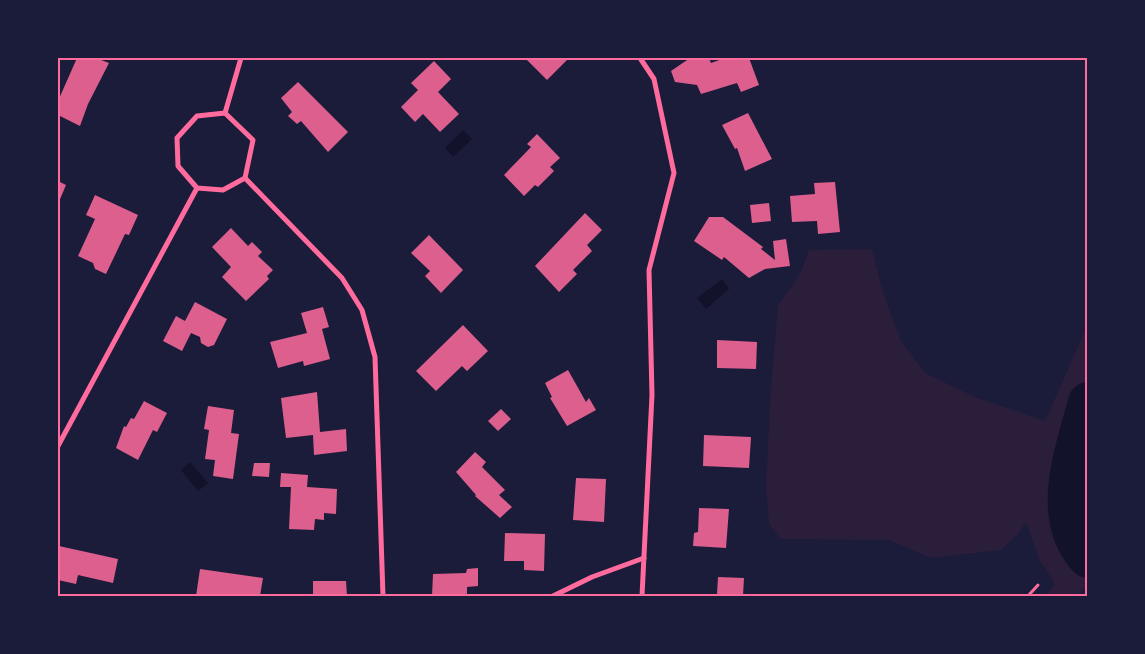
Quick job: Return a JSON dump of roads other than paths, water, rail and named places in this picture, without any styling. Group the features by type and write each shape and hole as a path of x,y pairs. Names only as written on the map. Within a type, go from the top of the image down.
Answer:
{"street":[{"path":"225,113 241,58"},
{"path":"640,58 654,79 674,173 649,270 652,396 642,596"},
{"path":"225,113 253,140 245,178 223,190 197,188 178,166 177,138 196,116 225,113"},
{"path":"245,178 342,278 362,310 375,356 382,596"},
{"path":"58,446 197,188"},
{"path":"553,596 592,576 644,558"}],"waterway":[{"path":"1088,402 1072,461 1068,502 1070,522 1076,541 1088,558"}]}
